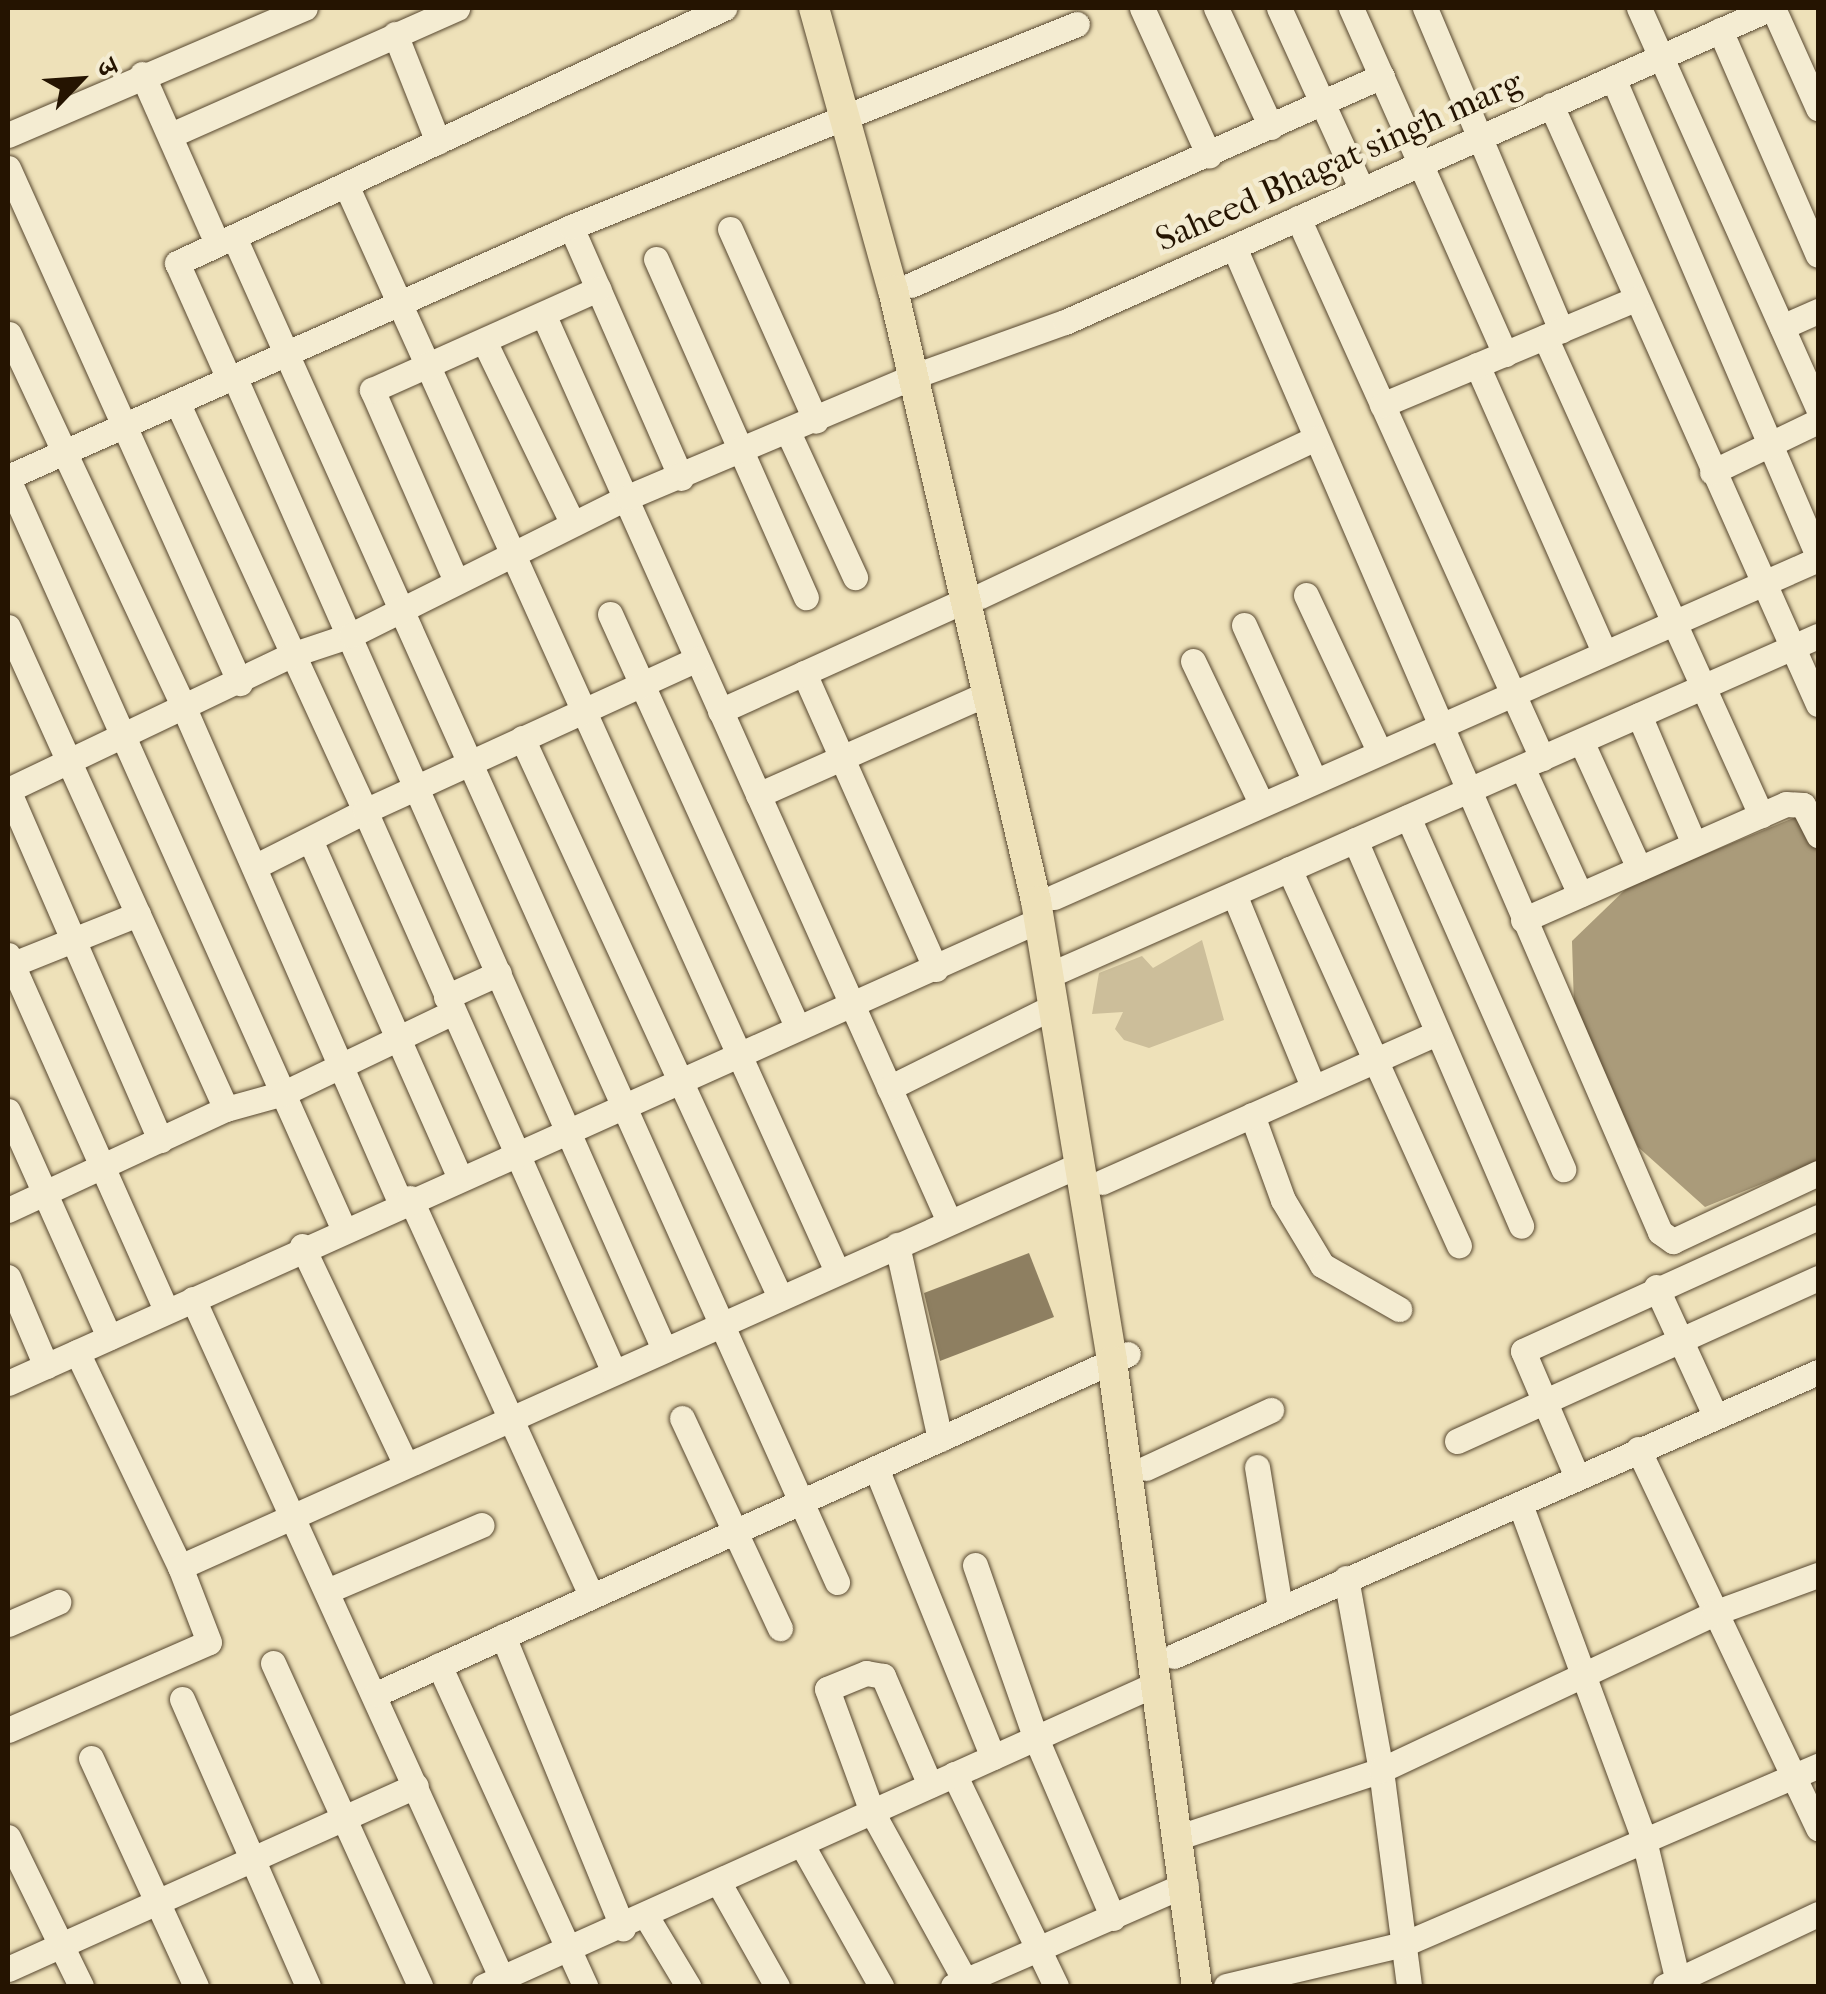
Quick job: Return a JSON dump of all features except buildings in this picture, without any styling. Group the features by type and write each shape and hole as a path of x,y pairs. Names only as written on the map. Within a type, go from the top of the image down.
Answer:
{"main road":[{"path":"814,8 910,285 923,373"},
{"path":"833,8 852,112 923,373 1047,909 1120,1357 1187,1834 1215,1986"},
{"path":"972,598 986,694 1047,909"},
{"path":"1056,972 1052,1006 1091,1173"},
{"path":"1120,1357 1146,1468 1166,1670"},
{"path":"1187,1834 1186,1884 1197,1986"}],"street":[{"path":"8,135 142,74 305,8"},
{"path":"171,136 457,8"},
{"path":"663,1347 350,634 177,263 724,8"},
{"path":"1142,8 1209,156"},
{"path":"1216,8 1271,127"},
{"path":"1279,8 1362,190"},
{"path":"1351,8 1505,354"},
{"path":"1425,8 1553,334 1761,815"},
{"path":"1639,8 1818,408"},
{"path":"1772,8 1818,108"},
{"name":"Saheed Bhagat singh marg","path":"8,790 240,684 291,655 350,634 628,497 682,478 923,373 1066,322 1772,8"},
{"path":"343,1228 8,478 570,226 1077,24"},
{"path":"1720,30 1818,255"},
{"path":"395,34 438,142"},
{"path":"142,74 287,353 466,764 836,1582"},
{"path":"910,285 1209,156 1382,76"},
{"path":"8,1383 405,1200 936,969 1261,803 1818,558 1613,78"},
{"path":"1551,106 1761,584 1818,704"},
{"path":"8,168 121,427 240,684"},
{"path":"346,185 836,1269"},
{"path":"1298,218 1511,693 1580,894"},
{"path":"570,226 682,478"},
{"path":"730,230 816,421"},
{"path":"1234,246 1660,1232 1673,1241 1818,1173"},
{"path":"656,259 806,597"},
{"path":"456,581 372,400 378,386 598,289"},
{"path":"1382,405 1636,299"},
{"path":"1782,327 1818,311"},
{"path":"544,316 948,1219"},
{"path":"9,334 184,708 342,1065 511,1416 591,1596"},
{"path":"484,340 572,522"},
{"path":"1477,365 1604,652"},
{"path":"177,402 365,812 513,1153 613,1370"},
{"path":"1712,472 1818,421"},
{"path":"788,432 854,577"},
{"path":"720,711 1316,438"},
{"path":"1306,595 1379,751"},
{"path":"610,614 797,1027"},
{"path":"1244,625 1314,779"},
{"path":"8,627 226,1109"},
{"path":"1056,972 1818,636"},
{"path":"254,866 311,842 416,786 697,659"},
{"path":"1193,661 1261,803"},
{"path":"804,672 839,762 936,969"},
{"path":"758,795 986,694"},
{"path":"1639,715 1694,844"},
{"path":"522,738 779,1295"},
{"path":"1581,741 1638,868"},
{"path":"8,790 160,1140"},
{"path":"1524,920 1795,802 1818,835"},
{"path":"1408,817 1563,1169"},
{"path":"1355,840 1522,1226"},
{"path":"311,842 460,1176"},
{"path":"1290,869 1373,1061 1459,1245"},
{"path":"1234,894 1313,1088"},
{"path":"138,914 72,942 9,961 166,1310"},
{"path":"8,1210 226,1109 284,1093 342,1065 450,1005 498,972"},
{"path":"889,1088 1052,1006"},
{"path":"180,1567 948,1219 1252,1115 1436,1032"},
{"path":"8,1111 109,1336"},
{"path":"1252,1115 1283,1200 1322,1265 1398,1309"},
{"path":"1577,1478 1524,1350 1656,1286 1818,1217"},
{"path":"897,1245 940,1439"},
{"path":"302,1246 406,1463"},
{"path":"8,1277 46,1366"},
{"path":"1456,1441 1818,1278"},
{"path":"1656,1286 1715,1415"},
{"path":"193,1298 376,1694 493,1982 720,1885 1037,1737 1280,1606 1818,1372"},
{"path":"8,1730 209,1642 180,1567 77,1352"},
{"path":"376,1694 1120,1357"},
{"path":"1146,1468 1271,1410"},
{"path":"682,1418 780,1628"},
{"path":"1638,1448 1714,1613 1808,1770 1818,1828"},
{"path":"1257,1467 1280,1606"},
{"path":"876,1468 993,1757"},
{"path":"1520,1504 1644,1840 1673,1984 1818,1914"},
{"path":"327,1591 482,1525"},
{"path":"975,1564 1037,1737 1113,1918"},
{"path":"1187,1834 1381,1770 1714,1613 1818,1575"},
{"path":"1346,1578 1381,1770 1409,1986"},
{"path":"8,1624 58,1602"},
{"path":"502,1636 635,1922 688,1986"},
{"path":"273,1663 420,1986"},
{"path":"438,1665 566,1954 585,1986"},
{"path":"1056,1986 1042,1951 883,1676 874,1672 842,1680 827,1689 827,1698 872,1812 962,1985 1042,1951 1186,1884"},
{"path":"182,1699 308,1986"},
{"path":"91,1758 196,1986"},
{"path":"1226,1986 1404,1944 1808,1770"},
{"path":"8,1969 416,1786"},
{"path":"8,1837 81,1986"},
{"path":"802,1845 881,1986"},
{"path":"720,1885 777,1986"}],"shaded area":[{"path":"1796,817 1818,845 1818,1161 1705,1207 1638,1147 1574,1007 1572,941 1630,885"},
{"path":"1202,940 1224,1020 1149,1048 1124,1040 1115,1029 1123,1012 1092,1014 1099,973 1142,956 1153,968"}]}
